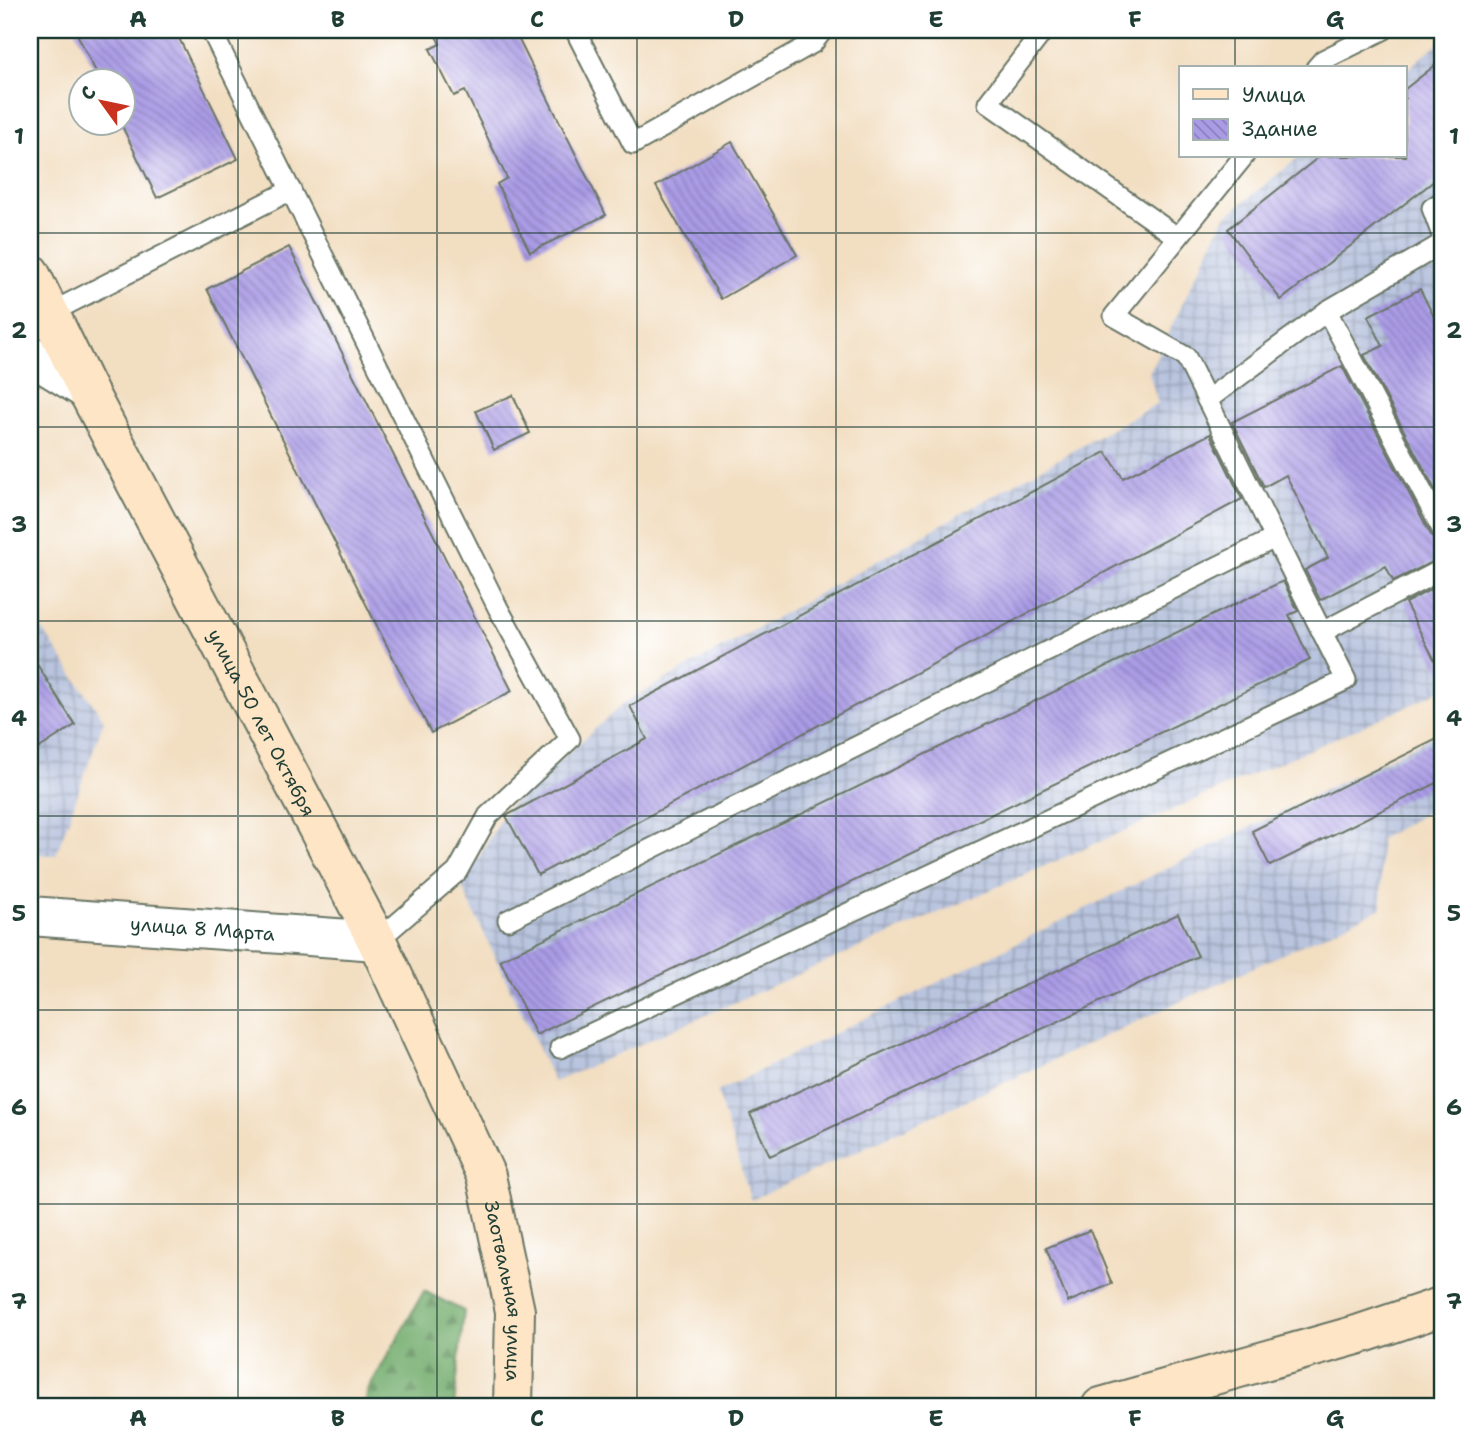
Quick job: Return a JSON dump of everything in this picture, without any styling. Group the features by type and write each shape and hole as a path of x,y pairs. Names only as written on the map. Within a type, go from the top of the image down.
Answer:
{"main road":[{"name":"улица 50 лет Октября","path":"30,273 87,390 377,941 486,1176"},
{"name":"Заотвальная улица","path":"486,1176 515,1311 513,1407"},
{"path":"1101,1407 1360,1334 1443,1306"}],"street":[{"path":"30,355 87,390"},
{"name":"улица 8 Марта","path":"30,916 377,941"}],"lane":[{"path":"212,30 498,608 569,738 488,816 457,872 377,941"},
{"path":"575,30 633,144 813,43 823,30"},
{"path":"1044,30 988,103 1177,237"},
{"path":"1319,64 1349,30"},
{"path":"1319,64 1382,30"},
{"path":"560,1048 1346,680 1186,357 1114,316 1242,158"},
{"path":"50,313 291,190"},
{"path":"1207,400 1327,311 1443,240 1432,208 1443,201"},
{"path":"1327,311 1443,530"},
{"path":"508,920 1275,538"},
{"path":"1322,632 1443,569"}],"shaded area":[{"path":"1443,39 1443,688 1415,703 554,1082 462,887 506,809 624,703 1158,403 1149,373 1224,218 1298,158 1406,158 1406,70"},
{"path":"30,611 104,720 56,855 30,854"},
{"path":"1443,731 1443,803 1380,839 1382,908 751,1200 717,1092"}],"green space":[{"path":"424,1291 464,1311 454,1407 366,1407 367,1392"}],"building":[{"path":"75,30 175,30 238,159 157,198 127,136 136,136 136,66 93,66"},
{"path":"433,30 514,30 606,215 530,252 497,184 507,178 465,91 454,96 430,49 440,44"},
{"path":"1443,59 1443,174 1281,300 1228,229 1317,158 1406,158 1406,88"},
{"path":"732,142 797,255 721,299 656,186"},
{"path":"289,247 512,691 431,733 207,289"},
{"path":"1420,289 1443,335 1443,505 1364,355 1383,346 1368,316"},
{"path":"1342,366 1432,537 1443,543 1443,557 1393,581 1386,566 1320,600 1305,570 1328,558 1286,475 1264,487 1232,422"},
{"path":"513,395 530,433 494,450 476,411"},
{"path":"1210,434 1242,499 538,875 506,816 647,739 630,706 1106,452 1123,478"},
{"path":"1283,581 1298,611 1289,615 1310,660 536,1035 500,960"},
{"path":"1443,583 1443,676 1405,603"},
{"path":"30,653 75,725 30,754"},
{"path":"1443,736 1443,780 1270,866 1252,831"},
{"path":"1178,914 1198,956 770,1156 750,1114"},
{"path":"1090,1230 1112,1284 1068,1302 1046,1248"}]}
